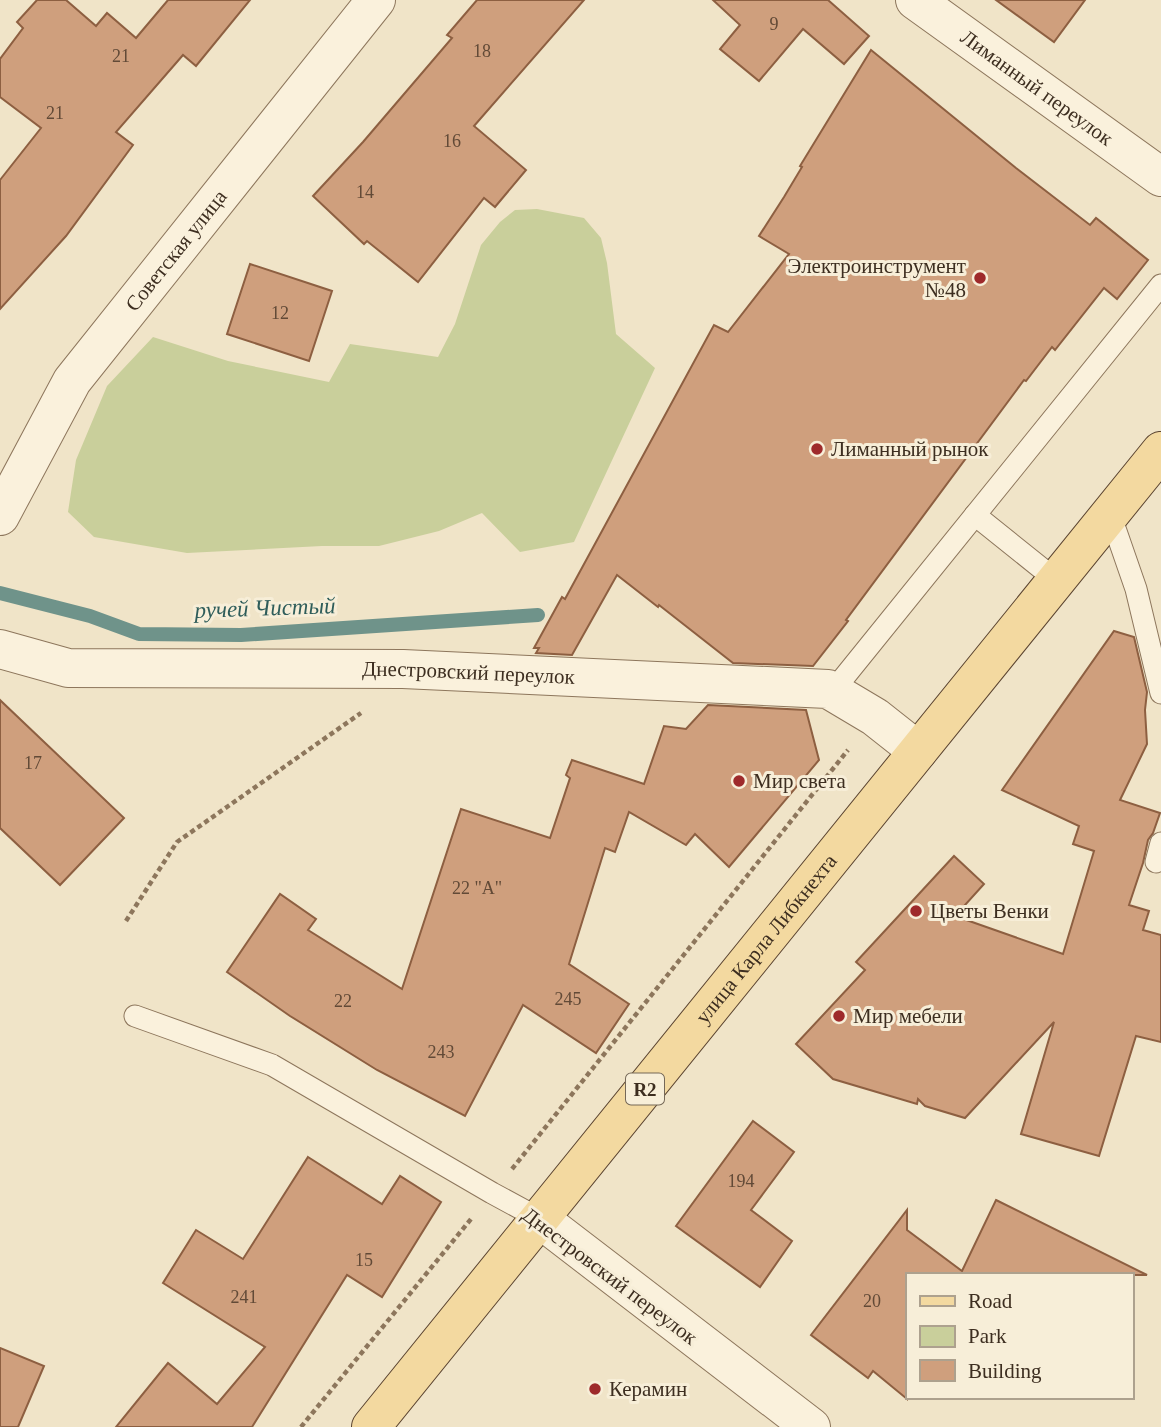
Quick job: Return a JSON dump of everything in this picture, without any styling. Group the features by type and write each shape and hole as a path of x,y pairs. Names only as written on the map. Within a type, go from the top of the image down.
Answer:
{"main road":[{"name":"улица Карла Либкнехта","path":"371,1427 1161,451"}],"street":[{"name":"Советская улица","path":"0,516 72,382 376,0"},
{"name":"Лиманный переулок","path":"915,0 1161,177"},
{"name":"Днестровский переулок","path":"0,649 68,668 403,669 828,690 875,717 918,751"},
{"name":"Днестровский переулок","path":"540,1219 811,1427"}],"lane":[{"path":"828,690 841,681 1161,285"},
{"path":"1110,514 1136,589 1161,693"},
{"path":"975,515 1056,580"},
{"name":"Днестровский переулок","path":"135,1016 272,1065 540,1219"}],"path":[{"path":"125,920 177,842 361,713 403,669"},
{"path":"301,1427 875,717"}],"green space":[{"path":"537,209 584,218 601,238 616,334 655,368 574,542 520,552 482,513 439,531 379,546 187,553 94,537 68,512 76,460 107,386 153,337 228,361 329,382 350,344 438,357 455,324 481,245 500,222 515,210"}],"building":[{"path":"37,0 66,0 96,26 107,13 136,38 168,0 250,0 196,66 183,55 116,132 133,145 66,236 0,309 0,180 41,128 0,97 0,59 23,28 17,22"},
{"path":"477,0 584,0 474,126 526,170 495,207 484,198 418,282 367,241 364,244 313,196 452,38 447,35"},
{"path":"713,0 828,0 869,36 844,64 803,29 759,81 720,49 740,25"},
{"path":"996,0 1085,0 1054,42"},
{"name":"Лиманный рынок","path":"871,50 1090,225 1096,218 1148,260 1117,299 1104,288 1055,350 1052,347 1026,381 1024,380 813,666 733,663 617,575 572,655 536,653 539,648 534,648 562,597 565,599 714,325 728,332 789,254 759,236"},
{"path":"250,264 332,291 309,361 227,334"},
{"path":"1114,631 1134,637 1147,692 1147,744 1120,800 1160,813 1148,840 1129,905 1149,911 1143,930 1161,935 1161,1042 1136,1036 1099,1156 1021,1134 1054,1022 965,1118 925,1106 918,1099 917,1104 833,1079 796,1044 865,970 856,962 954,856 984,884 955,916 1063,954 1094,851 1073,844 1079,826 1002,790"},
{"path":"0,700 124,818 60,885 0,828"},
{"path":"708,705 806,710 819,760 729,867 695,834 686,845 629,812 615,852 605,848 569,964 629,1004 596,1053 523,1005 465,1116 377,1070 290,1016 227,972 280,894 316,919 308,930 402,989 461,809 550,838 570,778 566,775 572,760 644,784 664,726 686,729"},
{"path":"753,1121 794,1152 751,1210 792,1241 760,1287 676,1226"},
{"path":"308,1157 382,1204 400,1176 441,1202 382,1297 347,1275 252,1427 116,1427 168,1363 217,1404 265,1347 163,1283 196,1230 243,1259"},
{"path":"996,1200 1147,1275 906,1273 906,1398 873,1371 868,1378 811,1335 907,1210 907,1230 962,1271"},
{"path":"0,1348 44,1366 18,1427 0,1427"}],"waterway":[{"name":"ручей Чистый","path":"0,593 90,616 139,634 241,635 538,615"}],"place":[{"name":"Электроинструмент №48","path":"980,278"},
{"name":"Лиманный рынок","path":"817,449"},
{"name":"Мир света","path":"739,781"},
{"name":"Цветы Венки","path":"916,911"},
{"name":"Мир мебели","path":"839,1016"},
{"name":"Керамин","path":"595,1389"}]}
